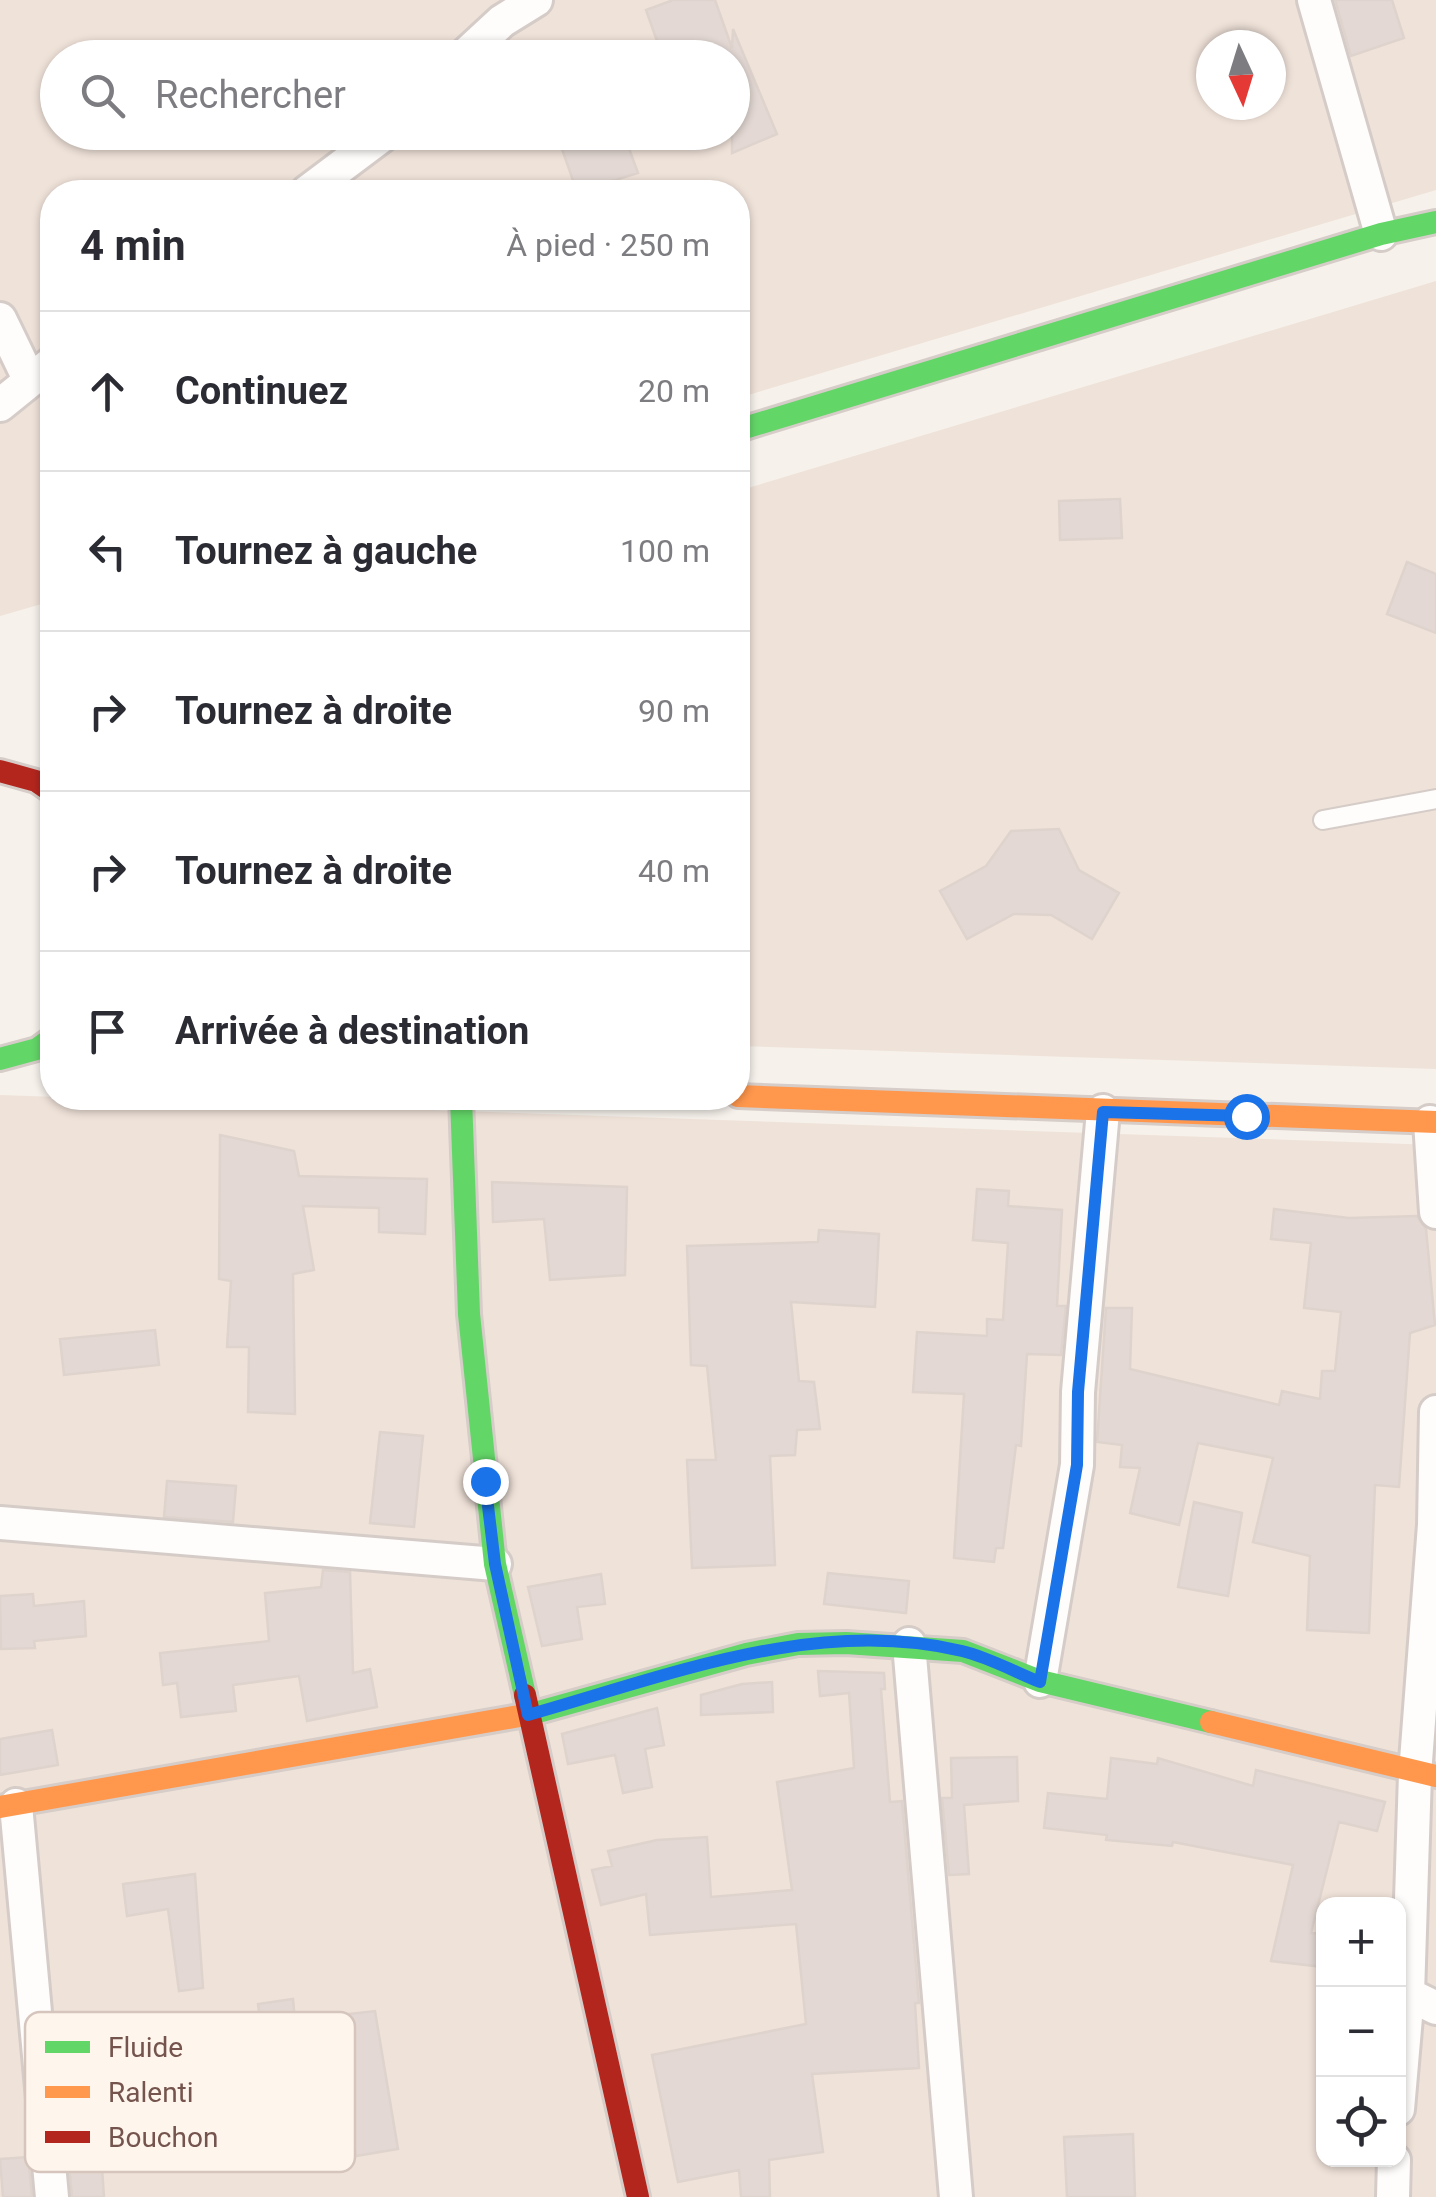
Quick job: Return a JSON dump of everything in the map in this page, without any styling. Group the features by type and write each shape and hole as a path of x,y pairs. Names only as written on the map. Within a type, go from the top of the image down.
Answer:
{"street":[{"path":"481,40 502,21 536,0"},
{"path":"1314,0 1380,234"},
{"path":"323,180 363,150"},
{"path":"750,426 1380,234 1436,222"},
{"path":"0,319 40,370"},
{"path":"0,405 40,372"},
{"path":"0,1059 40,1047"},
{"path":"750,1097 1433,1122 1436,1212"},
{"path":"460,1110 469,1314 495,1564 638,2197"},
{"path":"1040,1682 1077,1465 1078,1392 1103,1112"},
{"path":"1405,2077 1422,2001 1436,1412"},
{"path":"0,1523 495,1564"},
{"path":"31,2012 8,1806 528,1715 746,1654 798,1644 909,1644 963,1651 1040,1682 1425,1775"},
{"path":"909,1644 956,2197"},
{"path":"1393,2197 1394,2167"},
{"path":"49,2172 52,2197"}],"lane":[{"path":"1324,820 1436,799"}],"shaded area":[{"path":"0,0 1436,0 1436,190 750,394 750,180 40,180 40,604 0,616"},
{"path":"1436,281 1436,1069 750,1046 750,487"},
{"path":"0,1095 40,1096 40,1110 431,1110 1436,1145 1436,2197 0,2197"}],"building":[{"path":"673,0 715,0 729,40 657,40 646,10"},
{"path":"1335,0 1392,0 1404,38 1351,56"},
{"path":"750,70 777,134 750,145"},
{"path":"562,150 630,150 638,173 616,180 573,180"},
{"path":"1120,499 1122,538 1060,540 1059,501"},
{"path":"1407,562 1436,574 1436,633 1387,614"},
{"path":"1059,829 1079,870 1119,893 1092,939 1051,915 1014,914 967,939 940,891 986,866 1011,831"},
{"path":"220,1135 294,1151 299,1176 427,1179 425,1234 379,1232 379,1208 303,1206 314,1270 293,1274 295,1414 248,1412 249,1347 227,1347 231,1281 219,1279"},
{"path":"492,1182 627,1187 625,1275 550,1280 544,1219 493,1222"},
{"path":"977,1189 1009,1191 1008,1206 1062,1210 1057,1306 1066,1306 1061,1355 1027,1354 1021,1446 1016,1445 1003,1548 996,1548 994,1562 954,1558 964,1394 913,1392 917,1332 987,1336 987,1319 1003,1320 1008,1243 973,1240"},
{"path":"1274,1209 1349,1218 1417,1216 1426,1229 1435,1325 1410,1333 1399,1487 1375,1485 1369,1633 1307,1630 1310,1556 1253,1542 1273,1458 1198,1443 1179,1525 1130,1513 1140,1468 1120,1467 1122,1445 1097,1442 1106,1308 1132,1308 1130,1369 1279,1405 1282,1391 1320,1399 1322,1371 1335,1371 1341,1312 1304,1308 1311,1243 1271,1239"},
{"path":"819,1230 879,1234 875,1307 791,1302 799,1381 814,1382 820,1429 797,1430 795,1455 770,1456 775,1565 692,1568 687,1460 716,1460 707,1366 691,1365 687,1246 818,1242"},
{"path":"155,1330 159,1365 64,1375 60,1339"},
{"path":"380,1432 423,1436 414,1527 370,1523"},
{"path":"167,1481 236,1486 233,1522 164,1517"},
{"path":"1194,1502 1242,1513 1228,1596 1178,1587"},
{"path":"323,1570 350,1572 353,1673 370,1669 377,1707 307,1721 299,1676 233,1685 236,1711 181,1717 177,1683 163,1685 160,1653 269,1641 265,1593 321,1587"},
{"path":"828,1573 909,1581 906,1613 824,1604"},
{"path":"601,1574 605,1604 577,1607 582,1639 542,1646 528,1587"},
{"path":"33,1594 34,1606 84,1601 86,1636 34,1641 35,1648 1,1649 0,1596"},
{"path":"818,1671 884,1673 885,1689 881,1689 890,1802 902,1801 919,2003 915,2003 919,2068 812,2074 823,2152 769,2160 770,2197 741,2197 739,2170 678,2182 652,2055 806,2024 796,1924 650,1935 646,1894 601,1905 592,1870 612,1866 608,1851 657,1840 707,1837 711,1897 792,1890 777,1782 854,1768 849,1693 820,1696"},
{"path":"772,1682 773,1712 701,1715 701,1695 742,1684"},
{"path":"657,1708 664,1745 645,1749 652,1787 623,1793 615,1755 568,1764 562,1734"},
{"path":"52,1730 58,1765 0,1775 0,1739"},
{"path":"1017,1757 1018,1801 964,1805 969,1874 949,1875 942,1798 952,1798 951,1758"},
{"path":"1111,1758 1157,1764 1158,1758 1253,1786 1256,1770 1385,1802 1377,1831 1339,1822 1320,1897 1316,1897 1311,1933 1316,1933 1316,1966 1271,1961 1293,1865 1173,1842 1172,1846 1106,1840 1107,1835 1044,1828 1048,1793 1107,1799"},
{"path":"195,1874 203,1988 179,1991 168,1909 127,1916 123,1884"},
{"path":"293,1999 294,2012 259,2012 258,2004"},
{"path":"375,2011 398,2149 356,2156 355,2013"},
{"path":"1133,2134 1135,2197 1067,2197 1064,2137"},
{"path":"25,2157 32,2197 3,2197 0,2159"},
{"path":"70,2172 102,2172 104,2197 72,2197"}],"traffic: fast":[{"path":"750,426 1381,234 1436,222"},
{"path":"0,1059 40,1047"},
{"path":"461,1110 469,1314 495,1564 525,1695"},
{"path":"531,1714 746,1654 798,1644 846,1643 963,1651 1040,1681 1211,1722"}],"traffic: slow":[{"path":"750,1096 1436,1122"},
{"path":"0,1807 531,1714"},
{"path":"1211,1722 1436,1776"}],"traffic: jam":[{"path":"0,771 40,784"},
{"path":"525,1695 638,2197"}],"route":[{"path":"485,1481 495,1564 528,1715 746,1654 798,1644 909,1644 963,1651 1040,1682 1077,1465 1078,1392 1088,1320 1103,1112 1246,1116"}]}
